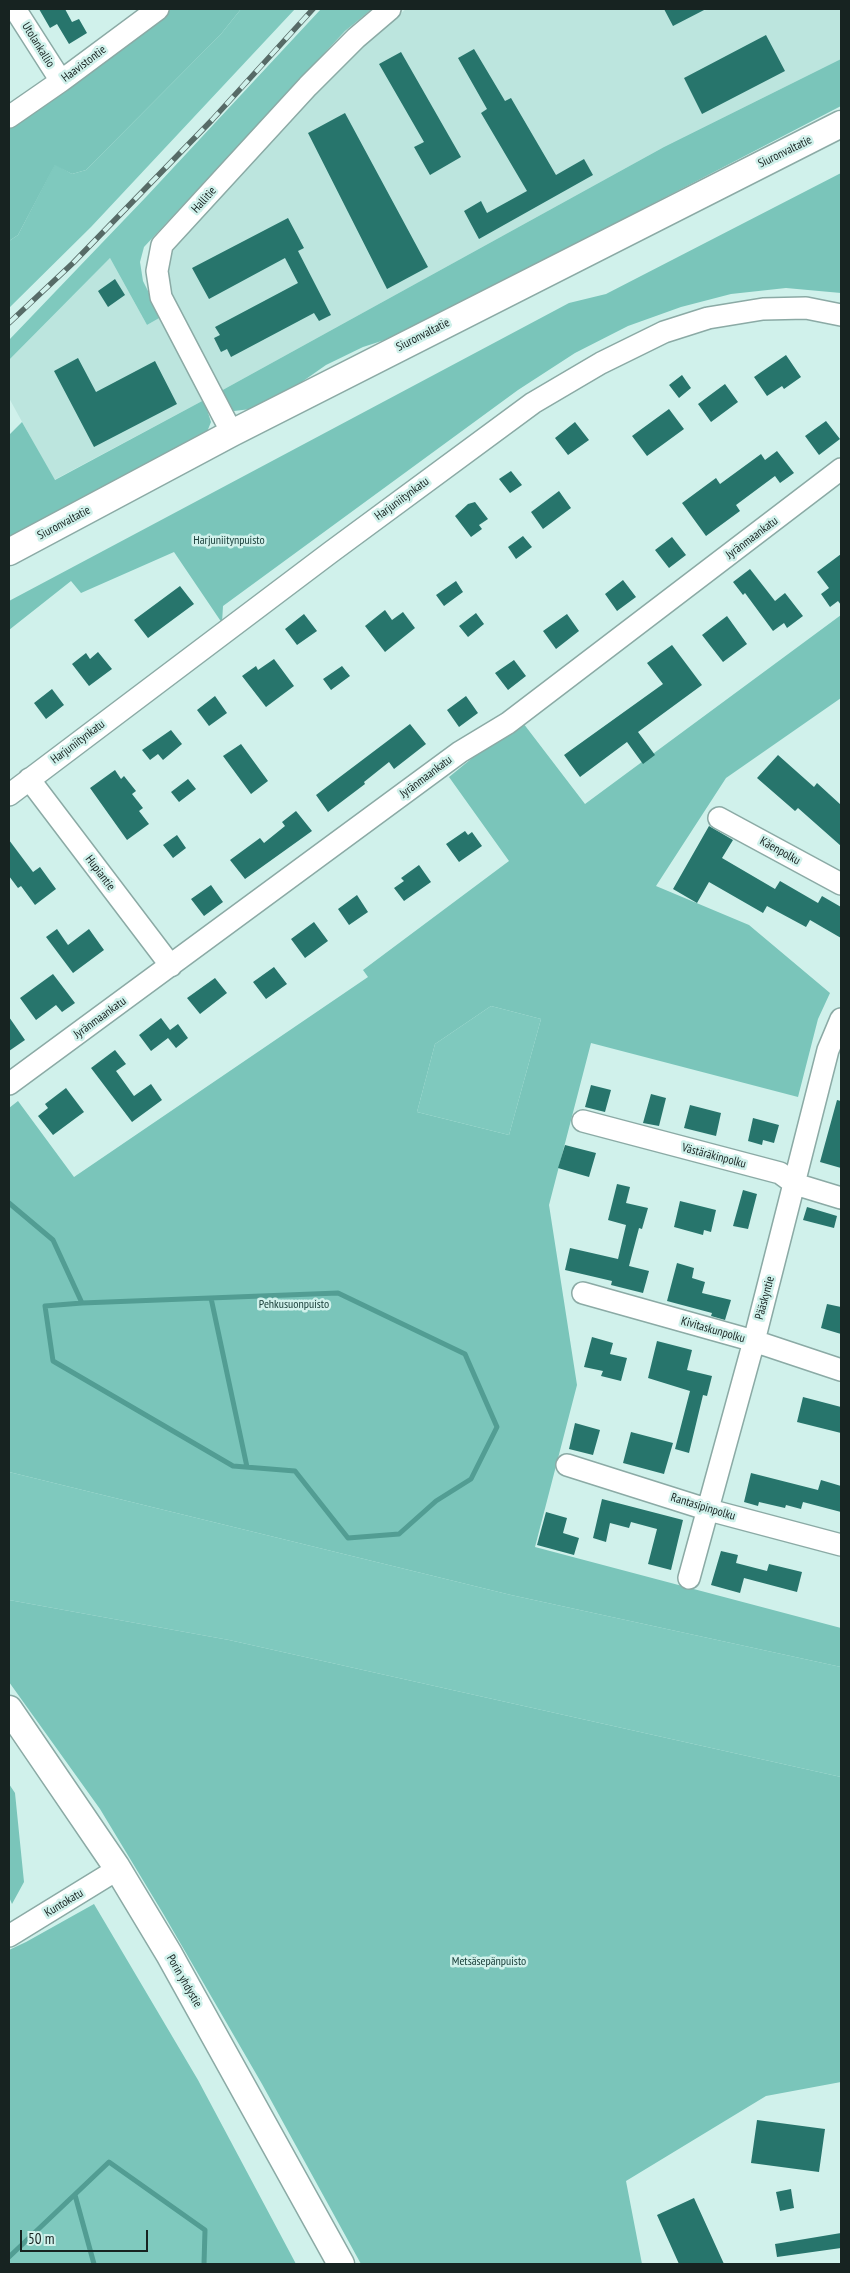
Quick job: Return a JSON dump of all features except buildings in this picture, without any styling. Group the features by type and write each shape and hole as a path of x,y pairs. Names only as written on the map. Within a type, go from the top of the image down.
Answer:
{"main road":[{"name":"Siuronvaltatie","path":"9,552 232,433 841,124"},
{"name":"Porin yhdystie","path":"9,1709 118,1869 174,1963 341,2264"}],"street":[{"name":"Utolankallio","path":"15,9 61,82"},
{"name":"Haavistontie","path":"9,117 61,82 158,9"},
{"name":"Hallitie","path":"232,433 161,297 157,271 162,246 308,86 356,38 390,9"},
{"name":"Harjuniitynkatu","path":"9,795 528,407 601,363 664,332 708,318 763,308 806,308 841,315"},
{"name":"Jyränmaankatu","path":"9,1084 460,752 508,723 841,469"},
{"name":"Hupiantie","path":"29,779 171,966"},
{"name":"Käenpolku","path":"719,818 841,884"},
{"name":"Pääskyntie","path":"689,1578 754,1341 828,1050 841,1019"},
{"name":"Västäräkinpolku","path":"583,1121 780,1173 795,1184 841,1198"},
{"name":"Kivitaskunpolku","path":"583,1293 754,1341 841,1370"},
{"name":"Rantasipinpolku","path":"567,1465 709,1510 841,1546"},
{"name":"Kuntokatu","path":"9,1936 118,1869"}],"shaded area":[{"path":"406,9 841,9 841,59 664,147 219,392 173,302 168,282 168,267 175,244 352,54"},
{"path":"110,258 147,325 161,317 204,400 54,480 9,398 9,360"}],"green space":[{"path":"171,9 241,9 221,34 86,170 72,174 55,165 18,235 9,241 9,129"},
{"path":"241,9 295,9 91,227 9,308 9,241 18,235 55,164 72,174 86,170 221,34"},
{"path":"321,9 372,9 345,31 144,247 140,262 143,281 161,317 147,325 110,258 9,360 9,340 146,197"},
{"path":"841,59 841,106 400,335 363,347 326,365 286,393 259,408 234,411 225,405 219,392 664,147"},
{"name":"Harjuniitynpuisto","path":"841,173 841,293 786,288 731,294 681,307 628,326 575,353 518,390 223,606 222,623 174,552 81,593 71,581 9,630 9,601 569,303 606,294"},
{"path":"204,400 211,422 207,432 9,540 9,435 22,422 55,480"},
{"name":"Pehkusuonpuisto","path":"841,615 841,698 726,778 656,886 749,925 830,993 818,1019 798,1097 591,1043 549,1205 577,1385 535,1547 841,1628 841,1667 511,1595 9,1472 9,1108 18,1101 74,1177 368,977 363,970 509,861 449,777 520,719 585,804","holes":["491,1006 541,1019 509,1135 417,1112 435,1044"]},
{"path":"491,1006 541,1019 509,1135 417,1112 435,1044"},
{"path":"9,1472 511,1595 841,1667 841,1777 229,1640 9,1600"},
{"name":"Metsäsepänpuisto","path":"9,1600 229,1640 841,1777 841,2082 766,2096 626,2181 642,2264 361,2264 262,2084 100,1809 9,1682"},
{"path":"9,1784 15,1793 24,1882 12,1904 9,1897"},
{"path":"94,1904 198,2080 296,2264 204,2264 205,2230 109,2162 9,2257 9,1950"},
{"path":"109,2162 205,2230 204,2264 9,2264 9,2257"}],"waterway":[{"path":"9,1203 53,1240 82,1303 338,1293 465,1354 497,1427 471,1479 436,1501 399,1534 348,1538 295,1471 233,1466 53,1361 45,1306 82,1303"},
{"path":"211,1298 247,1467"},
{"path":"9,2257 109,2162 205,2230 204,2264"},
{"path":"75,2195 94,2264"}],"railway":[{"path":"9,323 73,263 212,120 313,9"}]}
